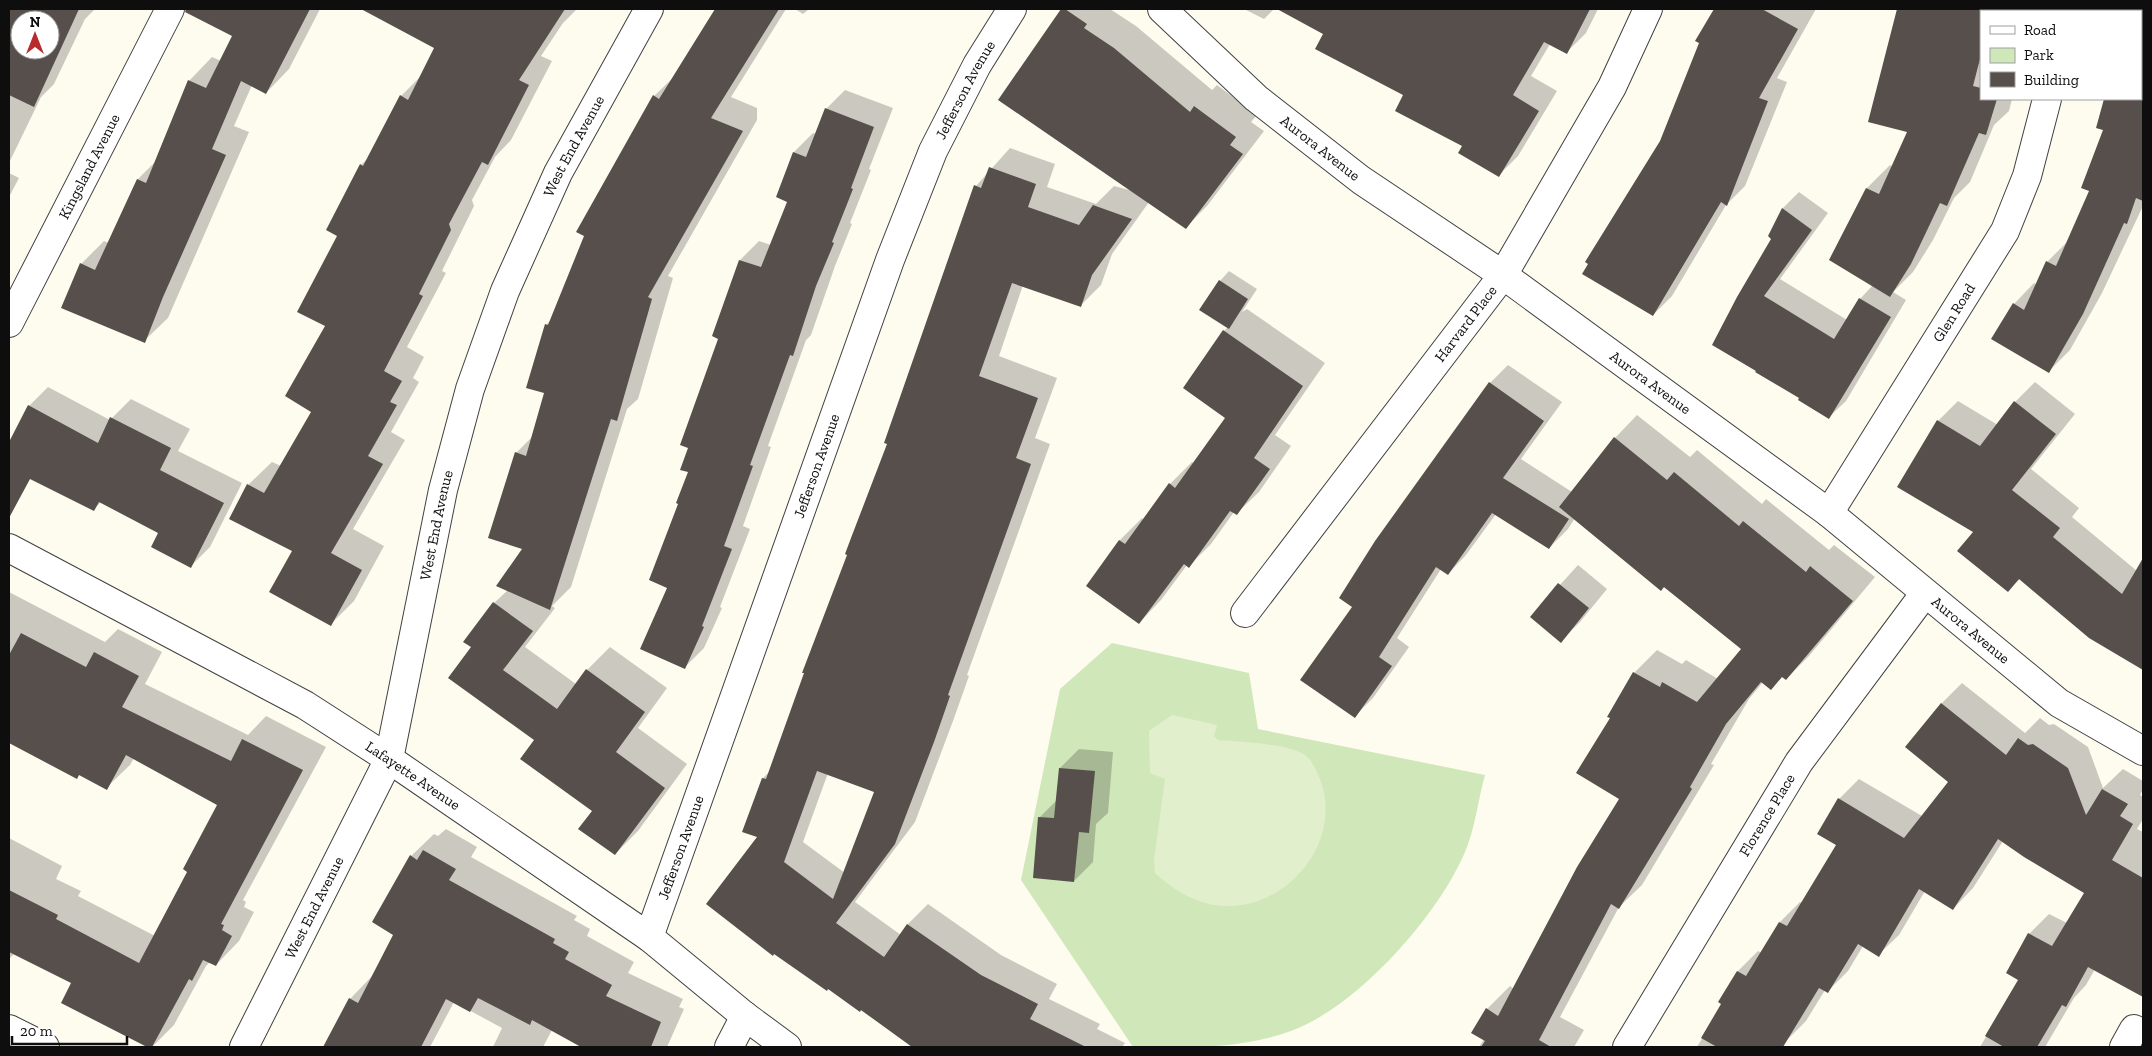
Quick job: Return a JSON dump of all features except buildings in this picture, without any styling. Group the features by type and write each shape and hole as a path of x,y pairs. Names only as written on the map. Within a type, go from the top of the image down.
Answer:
{"street":[{"name":"Kingsland Avenue","path":"9,323 170,9"},
{"name":"West End Avenue","path":"244,1047 390,759 443,490 470,389 505,291 558,173 649,9"},
{"name":"Jefferson Avenue","path":"649,937 894,250 933,151 977,65 1012,9"},
{"name":"Harvard Place","path":"1245,614 1503,275 1612,87 1648,9"},
{"name":"Aurora Avenue","path":"1171,12 1256,98 1361,180 1503,275 1829,513 2059,703 2143,751"},
{"name":"Glen Road","path":"1829,513 2005,231 2027,176 2047,100"},
{"name":"Lafayette Avenue","path":"9,548 305,705 390,759 649,937 745,1016 787,1047"},
{"name":"Florence Place","path":"1628,1047 1799,762 1924,593"},
{"path":"729,1047 745,1016"},
{"path":"9,1029 45,1047"}],"green space":[{"path":"1112,643 1249,673 1258,729 1485,775 1474,824 1465,852 1436,904 1393,956 1368,981 1342,1002 1316,1019 1291,1031 1252,1042 1213,1046 1133,1047 1021,880 1060,689"},
{"path":"1172,715 1217,725 1214,736 1218,740 1286,747 1295,750 1303,754 1314,766 1321,782 1325,805 1324,827 1317,848 1305,867 1289,883 1270,896 1249,904 1226,906 1206,903 1179,891 1155,873 1154,860 1165,779 1150,773 1149,731"}]}
